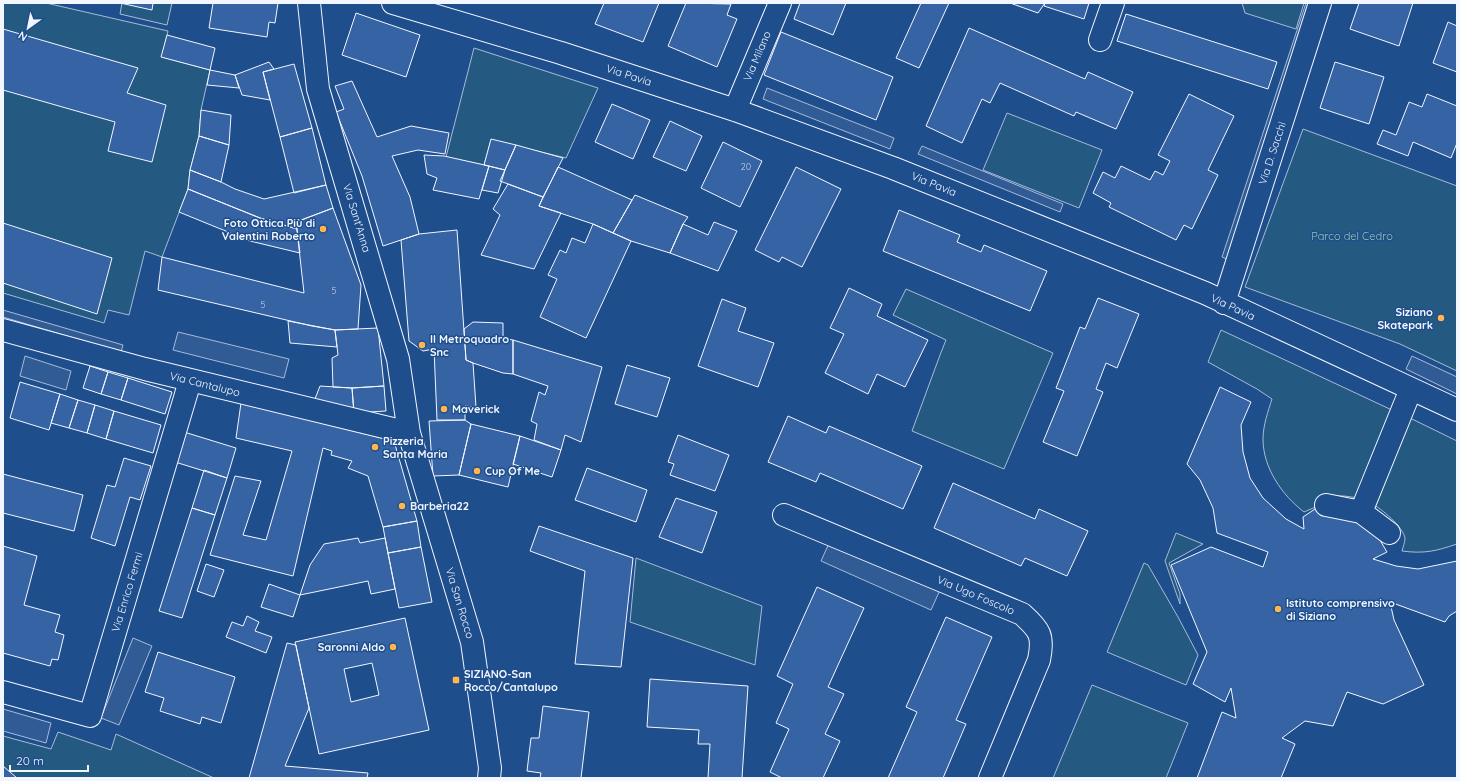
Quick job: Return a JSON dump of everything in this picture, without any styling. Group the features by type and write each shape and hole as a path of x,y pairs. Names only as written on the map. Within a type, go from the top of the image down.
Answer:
{"street":[{"name":"Via Sant'Anna","path":"309,3 318,89 398,359 409,433"},
{"name":"Via Pavia","path":"393,3 561,53 735,110 893,168 1204,293 1457,410"},
{"name":"Via Milano","path":"735,110 780,3"},
{"path":"1100,40 1113,3"},
{"name":"Via D. Sacchi","path":"1224,303 1320,3"},
{"name":"Via Cantalupo","path":"3,330 145,370 409,433"},
{"name":"Via Enrico Fermi","path":"3,692 90,716 190,381"},
{"path":"1361,512 1411,389"},
{"name":"Via San Rocco","path":"409,433 472,642 490,768 489,778"},
{"path":"1326,505 1361,512 1389,533"},
{"name":"Via Ugo Foscolo","path":"784,515 1022,614 1036,626 1041,636 1042,650 1039,660 990,778"}],"green space":[{"path":"3,3 46,3 168,31 162,57 210,70 201,110 199,136 190,170 188,189 162,257 145,251 129,315 108,310 104,323 3,293"},
{"path":"122,3 172,3 167,25 120,14"},
{"path":"1242,3 1304,3 1296,29 1245,13"},
{"path":"474,48 598,88 566,158 491,140 484,165 446,157"},
{"path":"1007,113 1102,150 1079,208 983,170"},
{"name":"Parco del Cedro","path":"1303,129 1457,186 1457,371 1400,344 1245,287"},
{"path":"906,289 1053,353 1004,469 912,431 946,340 893,315"},
{"path":"1221,330 1394,411 1359,498 1331,496 1318,506 1304,512 1288,498 1275,480 1270,470 1264,450 1264,429 1272,399 1208,362"},
{"path":"1408,417 1457,441 1457,544 1430,551 1402,551 1405,538 1400,529 1386,514 1372,504"},
{"path":"1176,533 1203,544 1169,563 1180,594 1180,604 1165,561"},
{"path":"636,558 762,606 755,665 630,622"},
{"path":"1144,563 1148,565 1198,655 1186,685 1107,652"},
{"path":"1092,685 1188,723 1166,778 1053,778"},
{"path":"58,732 111,750 116,734 214,778 3,778 3,736 51,749"}],"shaded area":[{"path":"1306,3 1315,3 1229,260 1222,257"},
{"path":"767,88 894,138 890,149 763,99"},
{"path":"922,146 1063,204 1060,212 918,154"},
{"path":"3,310 123,345 121,352 3,317"},
{"path":"178,332 289,359 284,378 173,350"},
{"path":"25,356 71,371 66,390 20,376"},
{"path":"1412,356 1457,377 1457,394 1406,369"},
{"path":"830,541 940,590 931,610 821,561"},
{"path":"133,638 152,646 119,725 101,718"},
{"path":"3,709 51,723 46,743 3,731"}],"building":[{"path":"120,3 153,3 152,10"},
{"path":"213,3 278,3 275,23 269,22 267,37 209,28"},
{"path":"604,3 659,3 643,42 595,24"},
{"path":"686,3 731,4 727,15 737,19 717,67 668,46"},
{"path":"800,3 846,3 833,35 794,19"},
{"path":"921,3 949,3 919,68 896,58"},
{"path":"1010,3 1045,3 1038,13"},
{"path":"1045,3 1089,3 1084,19 1044,6"},
{"path":"1359,3 1413,3 1399,46 1350,29"},
{"path":"356,13 420,35 406,77 342,55"},
{"path":"1126,14 1277,62 1268,89 1117,41"},
{"path":"1448,22 1457,26 1457,72 1433,63"},
{"path":"969,28 1085,79 1088,72 1133,92 1116,129 1076,112 1074,116 1000,83 990,103 982,99 962,143 926,126"},
{"path":"3,29 138,68 127,93 166,105 152,162 108,151 115,122 3,90"},
{"path":"781,32 893,77 876,120 764,75"},
{"path":"167,35 215,48 210,70 161,57"},
{"path":"269,62 274,69 263,72 270,100 242,95 235,75"},
{"path":"1335,62 1384,77 1369,124 1320,108"},
{"path":"294,64 312,128 280,137 263,72"},
{"path":"210,70 235,75 239,88 207,85"},
{"path":"352,81 377,137 411,126 449,133 445,154 418,150 392,156 410,197 419,234 383,246 362,176 336,112 344,109 335,86"},
{"path":"1189,94 1234,116 1208,170 1218,175 1192,229 1184,225 1176,240 1109,207 1111,203 1093,193 1103,172 1115,178 1121,166 1150,180 1155,171 1163,175 1170,161 1158,155"},
{"path":"1427,94 1457,106 1457,143 1451,158 1413,142 1408,156 1377,144 1383,130 1396,135 1409,102 1422,107"},
{"path":"612,104 650,120 633,159 595,142"},
{"path":"201,110 231,115 229,145 199,136"},
{"path":"670,121 702,136 686,171 653,157"},
{"path":"312,128 326,185 294,193 280,137"},
{"path":"199,136 229,145 221,182 190,170"},
{"path":"491,139 516,145 505,170 484,165"},
{"path":"723,142 762,161 740,207 701,188"},
{"path":"516,145 563,158 543,197 500,181"},
{"path":"424,155 444,156 489,166 479,199 433,190 437,178 427,174"},
{"path":"489,166 505,170 498,193 482,190"},
{"path":"558,167 632,200 613,233 593,224 539,206"},
{"path":"796,167 841,189 802,267 782,257 779,262 755,250"},
{"path":"190,170 235,189 264,199 326,185 333,208 296,222 297,229 260,218 188,189"},
{"path":"508,184 543,197 539,206 561,213 534,269 481,255 500,215 493,209"},
{"path":"188,189 260,218 297,229 300,253 250,241 179,212"},
{"path":"635,195 688,217 683,224 670,253 631,241 613,233"},
{"path":"333,208 361,285 358,329 335,330 312,326 158,290 162,257 304,293 296,222"},
{"path":"899,210 960,235 957,242 981,252 984,245 1047,271 1030,311 883,251"},
{"path":"714,222 737,231 718,271 670,253 683,224 708,235"},
{"path":"3,223 112,258 97,314 3,283"},
{"path":"593,224 631,241 586,338 540,317 557,279 548,275 560,250 566,253 572,238 585,243"},
{"path":"457,230 466,360 473,363 476,407 465,406 465,420 437,420 434,349 423,351 409,341 401,240 419,234"},
{"path":"849,288 882,304 877,316 928,340 905,387 877,374 868,394 825,373 844,334 830,328"},
{"path":"1098,298 1139,314 1117,368 1106,363 1096,389 1103,392 1077,456 1043,442 1064,391 1056,388 1080,327 1085,329"},
{"path":"722,299 746,308 738,331 774,343 758,387 698,366"},
{"path":"288,321 335,330 337,347 290,343"},
{"path":"473,322 503,323 503,338 513,340 513,374 503,373 466,360 464,329"},
{"path":"378,328 384,386 352,388 333,387 332,358 338,355 335,330"},
{"path":"513,340 602,367 581,442 565,435 561,450 534,440 537,424 531,421 539,392 545,395 548,386 513,374"},
{"path":"627,365 670,378 657,417 615,404"},
{"path":"90,366 108,372 101,394 83,388"},
{"path":"108,372 128,378 121,400 101,394"},
{"path":"128,378 172,392 165,414 121,400"},
{"path":"20,382 60,394 49,430 10,418"},
{"path":"320,386 352,388 354,413 313,404"},
{"path":"384,386 386,411 354,413 352,388"},
{"path":"1220,387 1251,402 1241,425 1243,452 1250,478 1263,498 1286,519 1304,529 1303,517 1315,509 1336,509 1374,530 1387,552 1373,559 1396,566 1418,569 1457,561 1457,611 1449,616 1445,622 1390,602 1394,620 1424,685 1383,704 1347,692 1333,726 1305,721 1282,738 1295,744 1281,778 1197,778 1222,712 1236,718 1231,688 1225,702 1193,684 1207,652 1171,565 1211,547 1263,567 1268,552 1217,533 1213,508 1200,480 1187,464"},
{"path":"60,394 78,400 69,428 51,423"},
{"path":"78,400 95,405 87,433 69,428"},
{"path":"241,403 394,441 417,521 383,527 368,476 348,468 352,461 331,455 332,451 323,448 293,576 210,555 235,476 261,481 243,535 266,540 292,451 236,438"},
{"path":"95,405 114,411 106,439 87,433"},
{"path":"114,411 161,425 153,453 106,439"},
{"path":"788,416 826,433 829,426 922,466 903,509 820,473 816,482 768,462"},
{"path":"465,420 471,424 459,475 433,476 429,421"},
{"path":"471,424 520,436 508,487 459,475"},
{"path":"184,432 236,448 227,478 175,462"},
{"path":"678,435 729,455 715,491 670,475 674,464 668,462"},
{"path":"520,436 561,450 552,477 513,464"},
{"path":"124,458 151,466 140,500 130,497 115,546 91,538 107,485 115,487"},
{"path":"587,468 647,490 636,522 575,500"},
{"path":"204,470 227,478 215,515 192,508"},
{"path":"3,474 83,495 74,531 3,513"},
{"path":"953,483 1035,519 1039,509 1088,531 1067,576 1025,558 1021,566 934,528"},
{"path":"676,498 717,512 702,553 659,537"},
{"path":"192,508 215,515 182,618 159,611"},
{"path":"417,521 421,547 388,553 383,527"},
{"path":"539,526 633,558 621,667 575,664 585,571 530,551"},
{"path":"358,538 360,543 385,538 395,589 371,594 368,581 300,595 310,565 324,544"},
{"path":"3,546 37,556 24,605 60,615 55,632 64,635 58,660 52,659 50,666 3,653"},
{"path":"421,547 432,602 399,608 388,553"},
{"path":"206,564 224,570 214,597 197,591"},
{"path":"269,584 300,595 293,617 261,607"},
{"path":"817,587 864,608 828,687 844,694 825,734 840,741 823,778 782,778 770,772 789,729 776,723 793,684 777,676"},
{"path":"247,616 259,622 255,631 272,637 266,653 226,637 232,622 243,626"},
{"path":"946,617 992,637 956,720 966,724 943,778 888,778 917,712 906,707"},
{"path":"405,618 429,730 319,754 295,642","holes":["372,663 379,695 351,702 344,669"]},
{"path":"287,643 296,645 309,708 285,766 368,773 367,778 249,778"},
{"path":"158,652 235,677 221,723 202,717 200,724 160,711 164,698 145,692"},
{"path":"650,679 748,686 742,778 708,778 710,744 698,744 699,730 647,727"},
{"path":"543,706 589,712 581,778 540,778 541,773 527,771 531,738 539,738"},
{"path":"3,766 17,778 3,778"}],"place":[{"name":"Foto Ottica Più di Valentini Roberto","path":"323,229"},
{"name":"Siziano Skatepark","path":"1441,318"},
{"name":"Il Metroquadro Snc","path":"422,345"},
{"name":"Maverick","path":"444,409"},
{"name":"Pizzeria Santa Maria","path":"375,447"},
{"name":"Cup Of Me","path":"477,471"},
{"name":"Barberia22","path":"402,506"},
{"name":"Istituto comprensivo di Siziano","path":"1278,609"},
{"name":"Saronni Aldo","path":"393,647"},
{"name":"SIZIANO-San Rocco/Cantalupo","path":"456,680"}]}
